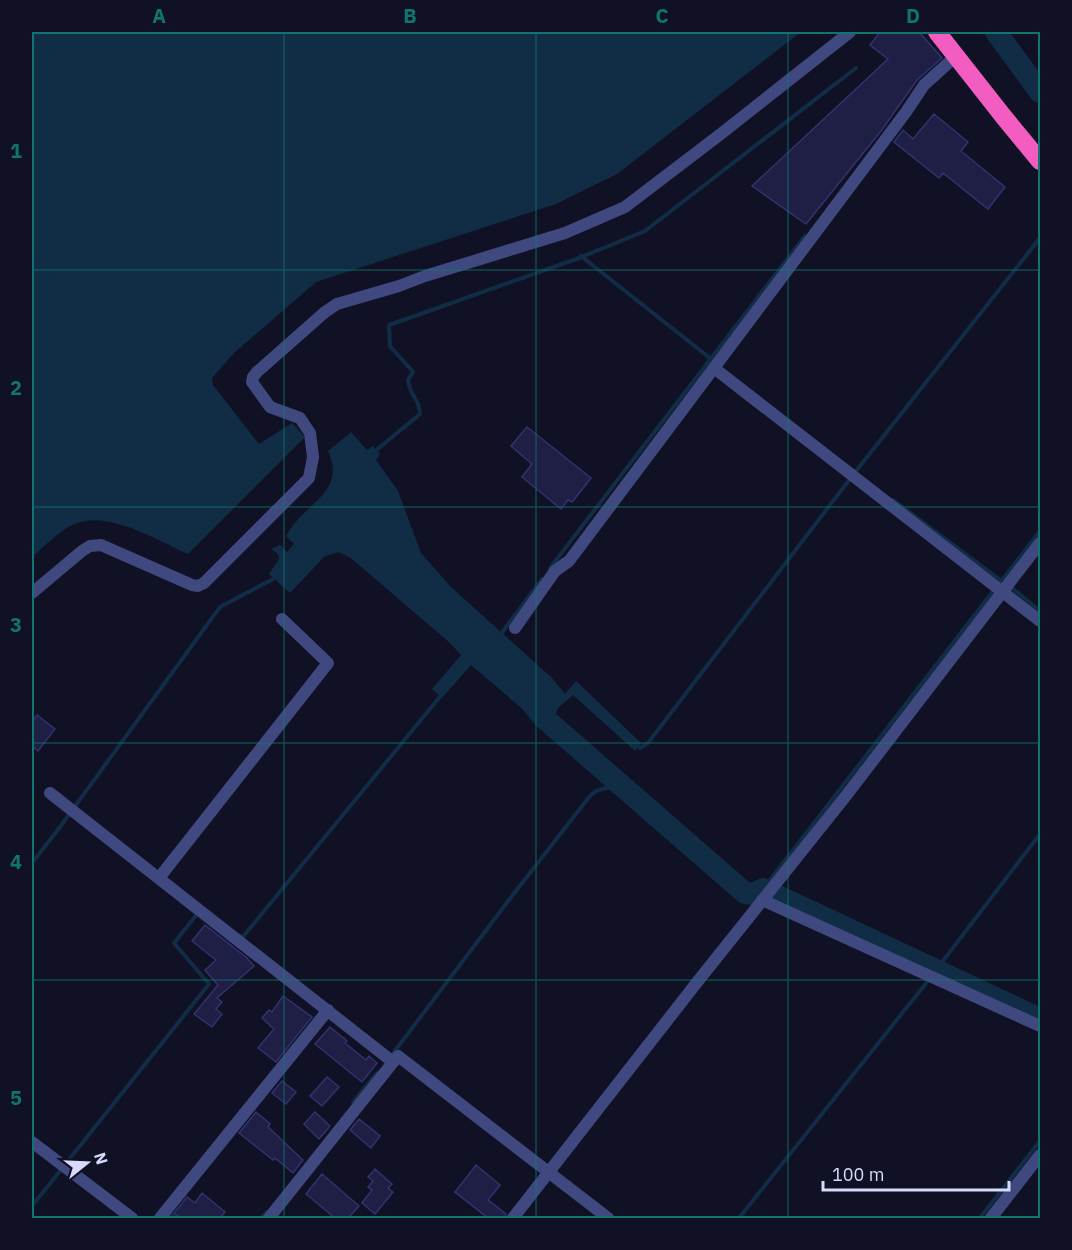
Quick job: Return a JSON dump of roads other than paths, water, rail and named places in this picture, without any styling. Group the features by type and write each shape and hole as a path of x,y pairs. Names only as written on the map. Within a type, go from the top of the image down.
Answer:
{"highway":[{"path":"937,32 1041,161"}],"street":[{"path":"32,593 81,551 90,546 101,545 192,585 204,583 309,478 313,457 310,433 300,418 270,407 252,382 257,372 325,312 337,304 565,233 625,207 850,32"},
{"path":"515,628 555,571 568,561 714,368 924,85 956,56"},
{"path":"714,368 1041,621"},
{"path":"513,1218 1041,543"},
{"path":"159,878 328,663 282,619"},
{"path":"50,794 390,1060"},
{"path":"767,895 1041,1026"},
{"path":"160,1218 328,1010"},
{"path":"269,1218 390,1060 398,1056 608,1218"},
{"path":"32,1142 132,1218"},
{"path":"991,1218 1041,1155"}],"water":[{"path":"32,32 801,32 617,174 556,204 316,282 234,353 212,378 213,385 259,444 292,423 305,437 188,554 131,528 100,520 72,525 32,557"},
{"path":"351,432 367,450 373,446 380,454 376,460 398,491 421,553 451,587 552,678 565,694 576,681 641,743 635,751 573,695 557,709 555,721 547,730 471,665 442,698 432,689 461,655 352,559 339,552 325,556 290,593 269,574 279,559 278,554 271,549 280,545 287,552 294,544 286,536 298,519 328,488 331,480 332,462 328,451"}],"waterway":[{"path":"996,32 1040,92"},
{"path":"374,452 420,414 408,380 413,372 390,346 389,325 579,258 645,231 856,68"},
{"path":"1035,84 1040,80"},
{"path":"550,568 805,236"},
{"path":"635,744 640,748 648,743 856,471 1040,238"},
{"path":"581,256 711,359"},
{"path":"893,500 1003,582"},
{"path":"1000,583 1040,531"},
{"path":"32,863 220,607 277,577"},
{"path":"500,635 542,579"},
{"path":"1013,589 1040,611"},
{"path":"763,889 994,590"},
{"path":"240,936 242,938 443,693"},
{"path":"531,702 544,718 745,893 753,894 763,889 1040,1019"},
{"path":"391,1056 590,796 596,791 619,784"},
{"path":"933,974 1040,834"},
{"path":"32,1206 209,984 174,943 198,913"},
{"path":"739,1218 927,982"},
{"path":"353,1102 377,1073"},
{"path":"980,1218 1040,1141"},
{"path":"261,1218 267,1212"},
{"path":"168,1217 170,1214 177,1218"}]}
